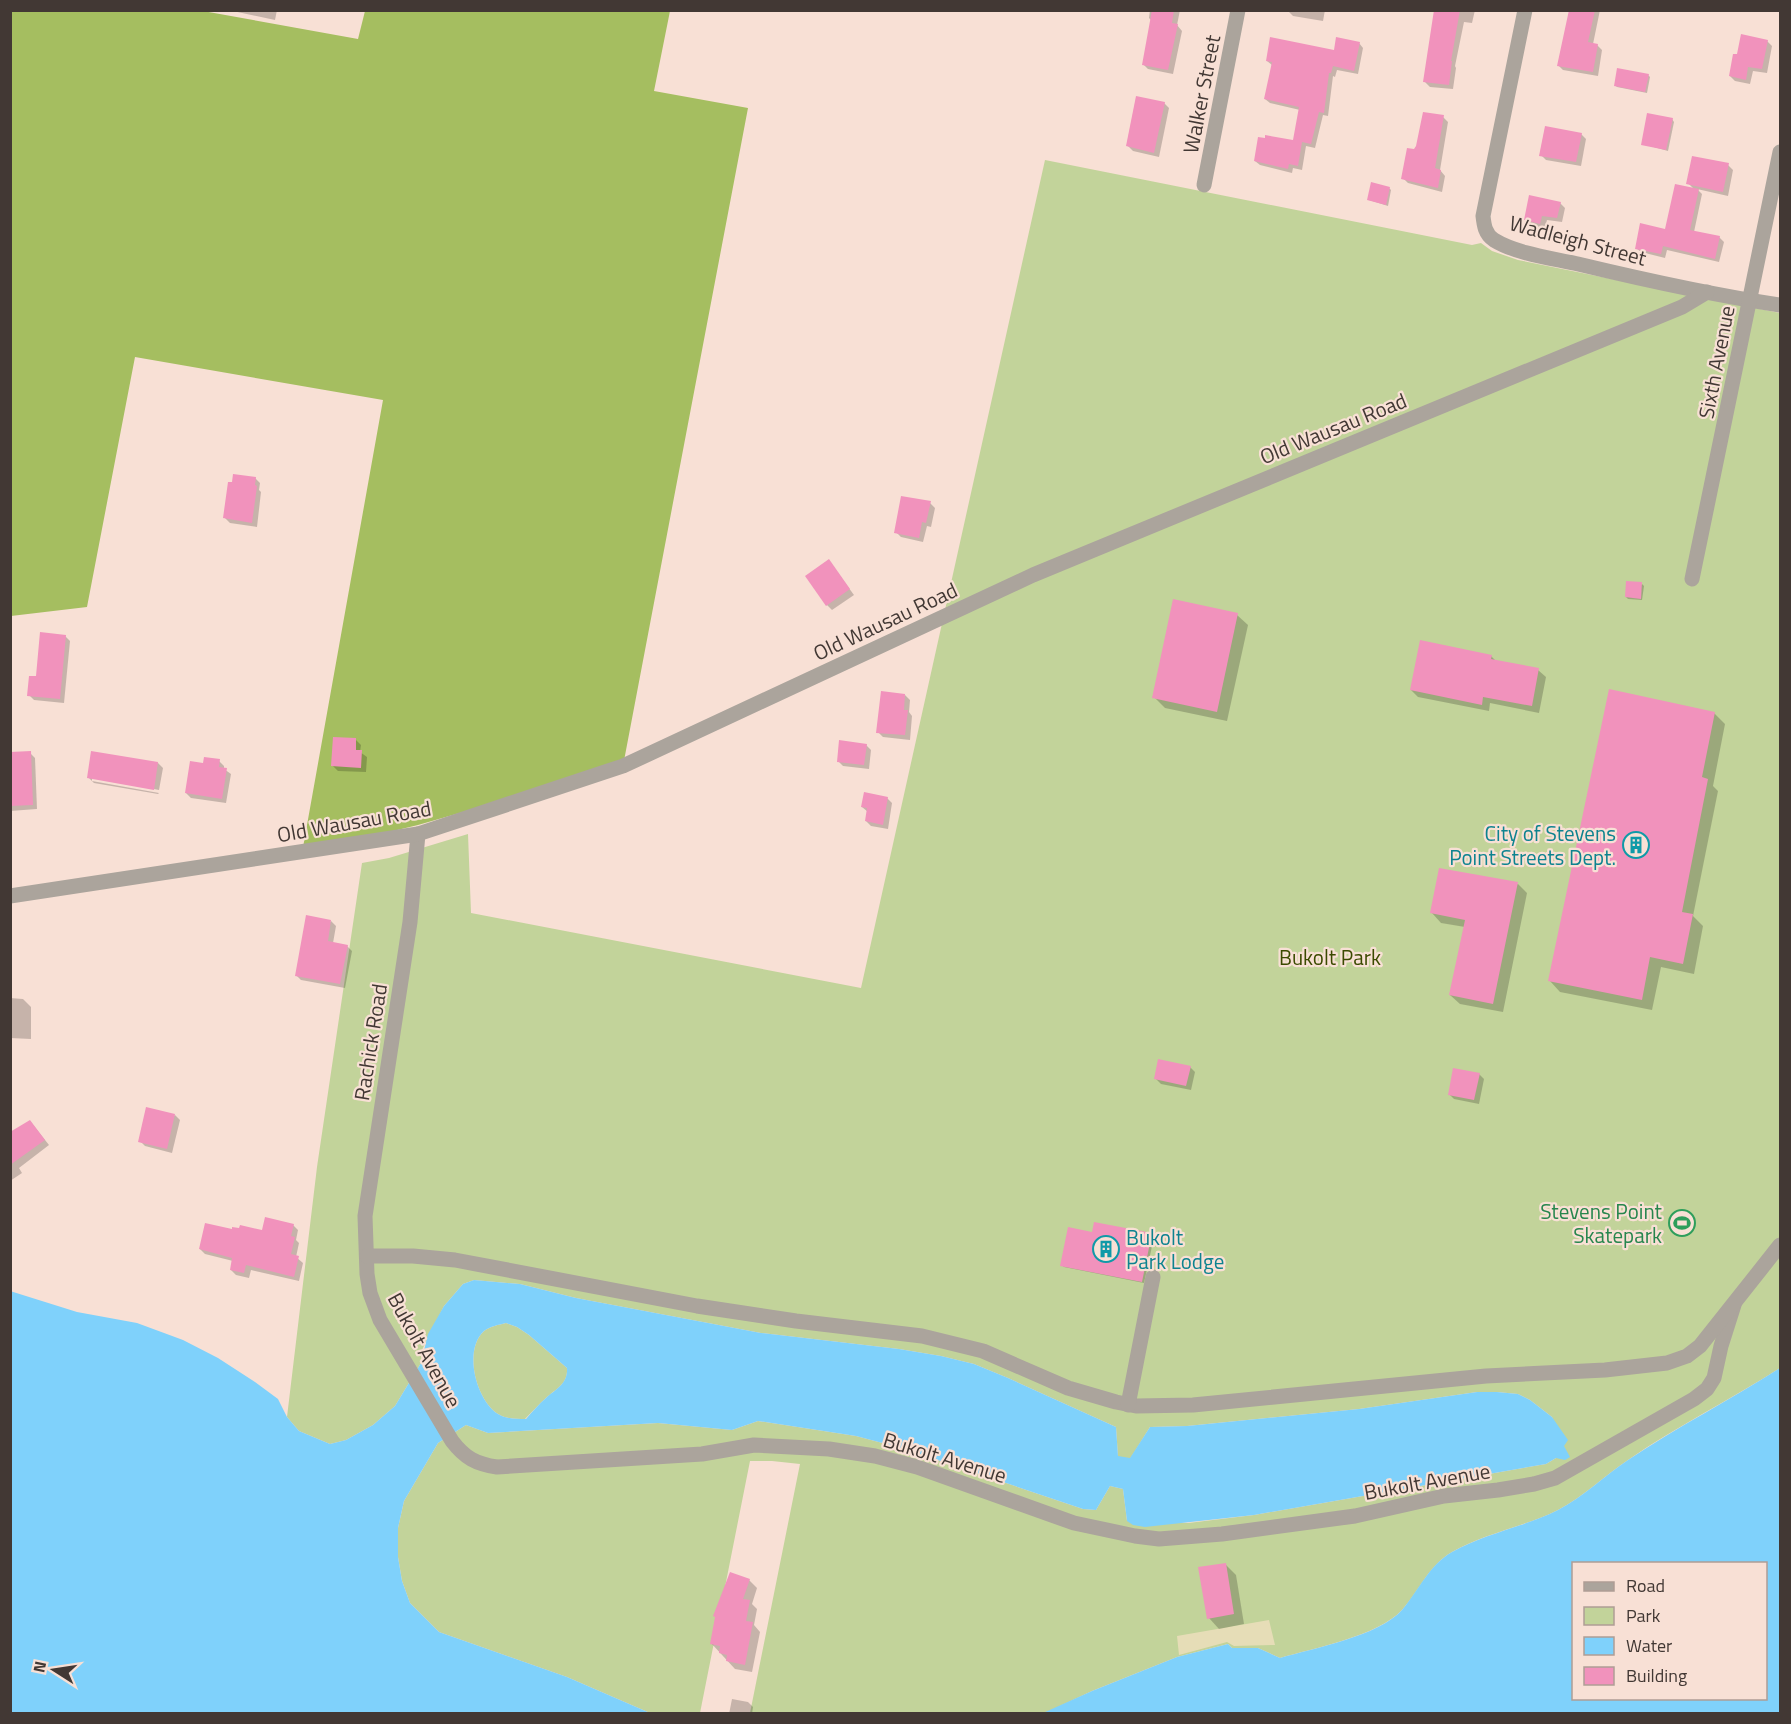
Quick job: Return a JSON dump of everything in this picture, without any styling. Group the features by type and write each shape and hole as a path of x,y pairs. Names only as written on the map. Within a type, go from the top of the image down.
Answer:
{"street":[{"name":"Walker Street","path":"1204,185 1238,10"},
{"name":"Wadleigh Street","path":"1525,10 1483,216 1487,233 1493,239 1508,246 1535,254 1707,292"},
{"name":"Sixth Avenue","path":"1692,579 1780,152"},
{"path":"1707,292 1780,305"},
{"name":"Old Wausau Road","path":"10,896 418,834 623,766 1033,575 1682,307 1707,292"},
{"name":"Rachick Road","path":"367,1256 365,1216 410,922 418,834"},
{"name":"Bukolt Avenue","path":"1734,1305 1720,1346 1714,1378 1707,1389 1694,1399 1555,1478 1516,1487 1444,1496 1355,1516 1222,1534 1159,1539 1074,1523 918,1467 875,1456 829,1449 754,1445 702,1454 497,1467 471,1461 452,1441 388,1335 374,1306 368,1284 367,1256 414,1256 454,1260 698,1306 796,1321 922,1336 983,1351 1092,1396 1128,1405 1193,1405 1486,1376 1605,1370 1667,1363 1687,1356 1700,1346 1780,1245"},
{"path":"1128,1405 1153,1277"}],"green space":[{"path":"10,11 203,11 358,39 365,11 670,11 654,91 748,108 623,766 418,825 302,853 383,400 135,357 87,607 11,616"},
{"name":"Bukolt Park","path":"1045,160 1472,245 1481,243 1492,251 1518,260 1780,313 1780,1368 1684,1424 1619,1466 1558,1510 1465,1545 1444,1557 1402,1610 1378,1627 1345,1640 1280,1658 1258,1648 1232,1648 1228,1644 1177,1657 1092,1691 1043,1714 750,1713 800,1464 750,1461 700,1713 650,1713 567,1677 439,1632 410,1603 402,1581 398,1557 398,1528 404,1501 438,1443 466,1425 488,1433 658,1423 732,1430 758,1421 856,1436 905,1449 1083,1509 1096,1510 1110,1486 1123,1489 1127,1521 1188,1523 1254,1515 1546,1464 1556,1458 1563,1445 1552,1417 1530,1400 1518,1394 1477,1392 1359,1409 1187,1426 1150,1427 1130,1459 1118,1457 1116,1427 974,1364 899,1349 761,1333 576,1298 520,1284 474,1280 463,1284 444,1306 422,1350 421,1363 395,1406 373,1425 346,1440 330,1444 299,1431 287,1417 317,1167 362,863 389,858 468,834 471,913 861,988"},
{"path":"506,1323 529,1335 567,1368 566,1378 561,1385 525,1419 504,1417 490,1407 478,1387 475,1374 474,1350 478,1339 487,1329"}],"sand":[{"path":"1269,1620 1275,1645 1234,1646 1227,1642 1179,1655 1177,1636"}],"water":[{"path":"474,1280 520,1284 576,1298 761,1333 899,1349 974,1364 1116,1427 1118,1456 1130,1458 1150,1427 1187,1426 1359,1409 1477,1392 1518,1394 1530,1400 1552,1417 1568,1440 1564,1446 1570,1457 1565,1460 1556,1458 1546,1464 1254,1515 1145,1527 1133,1525 1127,1521 1123,1489 1110,1486 1096,1510 1083,1509 905,1449 856,1436 758,1421 732,1430 658,1423 488,1433 466,1425 438,1443 404,1501 398,1528 398,1557 402,1581 410,1603 439,1632 567,1677 650,1713 11,1713 10,1291 77,1312 137,1323 183,1340 218,1358 255,1382 278,1399 287,1417 299,1431 330,1444 346,1440 373,1425 395,1406 421,1363 428,1334 444,1306 463,1284","holes":["506,1323 517,1327 567,1368 563,1382 526,1419 504,1417 490,1407 478,1387 473,1362 474,1350 484,1331"]},
{"path":"1780,1368 1780,1713 1043,1713 1177,1657 1228,1644 1232,1648 1258,1648 1280,1658 1345,1640 1378,1627 1402,1610 1444,1557 1465,1545 1558,1510 1619,1466"}],"building":[{"path":"1152,10 1174,10 1172,23 1178,24 1168,70 1142,65"},
{"path":"1434,10 1460,10 1449,85 1423,82"},
{"path":"1569,10 1595,10 1588,42 1598,44 1593,72 1557,66"},
{"path":"1741,34 1768,40 1762,69 1748,67 1746,80 1729,76 1733,54 1737,54"},
{"path":"1270,37 1334,50 1336,37 1360,42 1354,71 1333,66 1329,73 1324,113 1319,112 1311,144 1302,142 1298,166 1289,164 1288,169 1254,161 1258,137 1265,138 1265,135 1293,140 1299,107 1264,99 1272,62 1266,61"},
{"path":"1617,68 1649,74 1645,92 1614,86"},
{"path":"1136,96 1165,102 1154,153 1126,146"},
{"path":"1423,112 1444,115 1435,168 1441,170 1438,188 1401,179 1407,148 1414,149 1416,146"},
{"path":"1647,113 1673,118 1666,150 1641,145"},
{"path":"1545,126 1582,133 1576,162 1539,156"},
{"path":"1692,156 1729,163 1723,192 1686,184"},
{"path":"1371,182 1390,187 1386,205 1367,200"},
{"path":"1675,184 1699,189 1690,230 1720,236 1715,259 1663,246 1661,254 1635,249 1640,223 1665,229"},
{"path":"1529,195 1561,202 1557,218 1542,216 1540,224 1524,220"},
{"path":"233,474 256,477 252,523 223,518 228,482 232,482"},
{"path":"901,496 931,501 926,523 922,522 919,538 894,533"},
{"path":"829,559 850,589 826,606 805,576"},
{"path":"1626,581 1642,582 1641,599 1625,597"},
{"path":"1173,599 1238,613 1217,712 1152,698"},
{"path":"40,632 66,635 60,699 27,696 29,676 36,676"},
{"path":"1420,640 1492,655 1491,659 1539,668 1532,706 1483,697 1482,705 1410,690"},
{"name":"City of Stevens Point Streets Dept.","path":"1609,689 1715,712 1702,777 1708,779 1682,912 1693,914 1683,964 1650,957 1642,1000 1548,981"},
{"path":"881,691 905,694 904,710 908,710 905,735 876,733"},
{"path":"333,737 356,738 356,750 362,750 361,768 331,766"},
{"path":"839,740 867,744 864,765 837,762"},
{"path":"31,751 33,805 10,806 10,752"},
{"path":"91,751 158,762 154,790 87,778"},
{"path":"204,757 220,759 219,767 227,768 222,799 185,793 190,761 203,763"},
{"path":"864,792 888,797 883,825 865,821 867,808 861,807"},
{"path":"1439,868 1518,882 1493,1004 1449,995 1465,920 1430,913"},
{"path":"306,915 331,920 328,941 348,945 340,984 295,976"},
{"path":"1158,1059 1191,1066 1186,1086 1154,1079"},
{"path":"1453,1068 1480,1073 1474,1100 1448,1095"},
{"path":"146,1107 175,1114 167,1149 138,1142"},
{"path":"30,1120 45,1140 10,1165 10,1132"},
{"path":"265,1217 294,1224 291,1236 295,1237 291,1254 299,1256 294,1277 246,1265 244,1273 230,1270 232,1258 199,1249 205,1223 232,1229 232,1227 239,1228 240,1225 262,1230"},
{"name":"Bukolt Park Lodge","path":"1094,1222 1152,1233 1142,1282 1060,1266 1068,1227 1092,1232"},
{"path":"1226,1563 1234,1614 1207,1619 1198,1567"},
{"path":"730,1572 750,1579 743,1599 750,1600 746,1621 753,1622 745,1665 726,1661 727,1655 719,1653 720,1646 710,1644 715,1617 713,1616"}],"place":[{"name":"City of Stevens Point Streets Dept.","path":"1636,845"},
{"name":"Stevens Point Skatepark","path":"1682,1223"},
{"name":"Bukolt Park Lodge","path":"1106,1249"}]}
